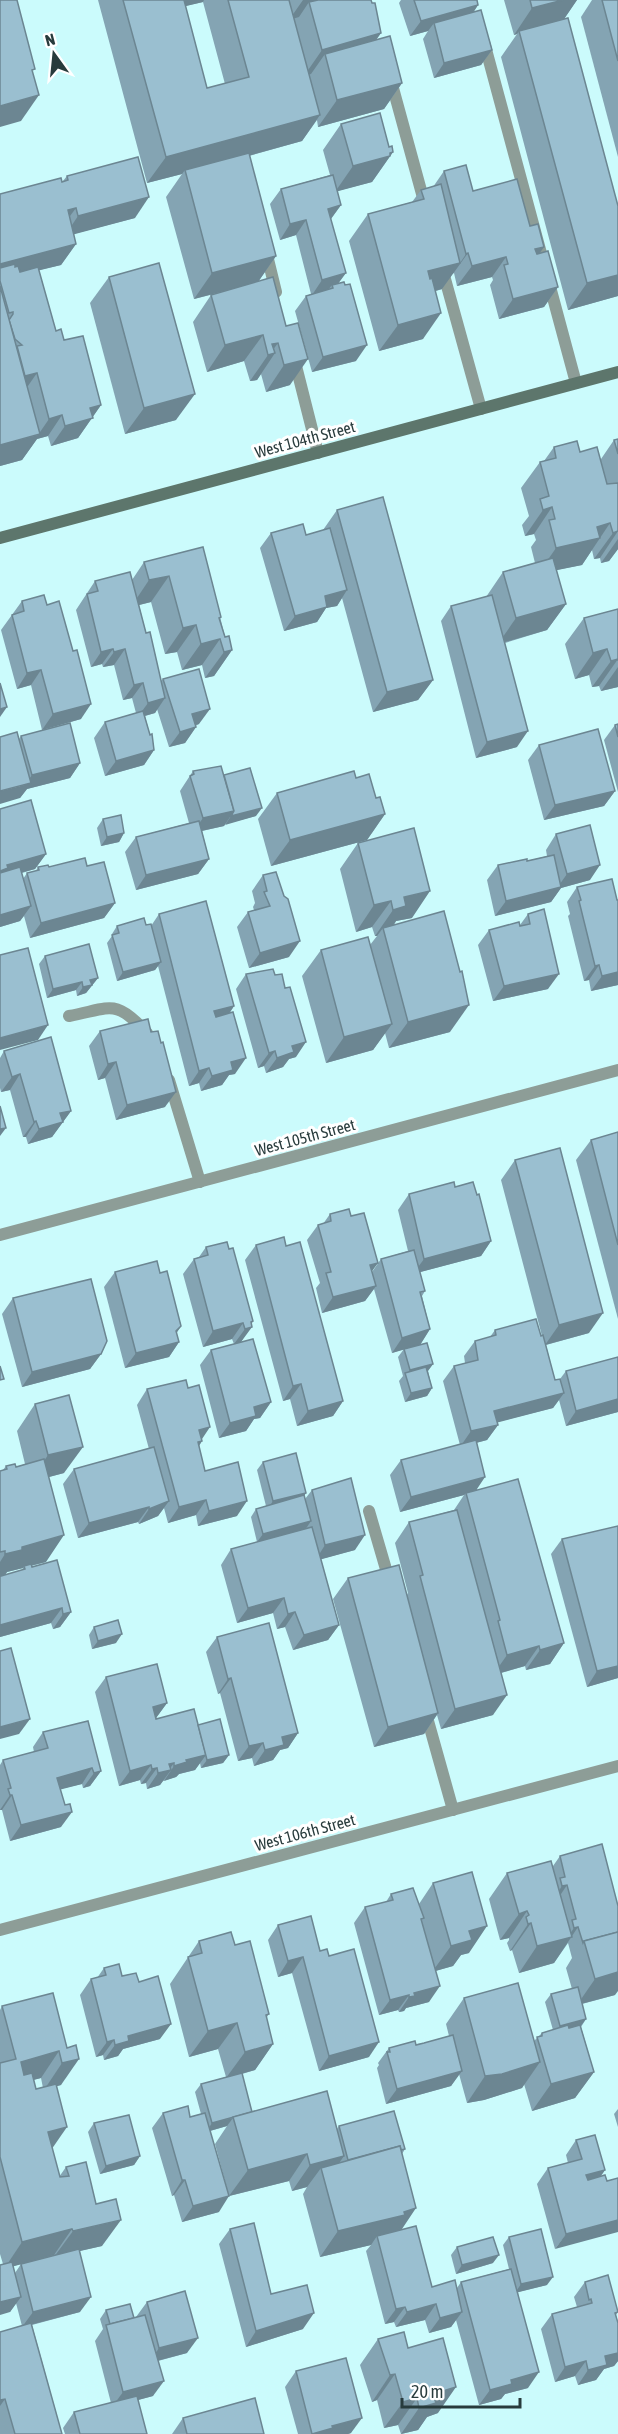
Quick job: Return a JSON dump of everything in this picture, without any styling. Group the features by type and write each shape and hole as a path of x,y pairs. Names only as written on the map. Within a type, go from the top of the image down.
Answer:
{"street":[{"path":"482,33 576,383"},
{"path":"388,68 428,216"},
{"path":"262,237 280,304"},
{"path":"437,250 481,409"},
{"path":"291,349 318,453"},
{"name":"West 104th Street","path":"0,538 618,372"},
{"path":"69,1016 116,1007 129,1013 152,1039"},
{"path":"166,1070 200,1182"},
{"name":"West 105th Street","path":"0,1235 618,1070"},
{"path":"369,1510 392,1591"},
{"path":"421,1695 453,1810"},
{"name":"West 106th Street","path":"0,1930 618,1766"}],"building":[{"path":"0,0 17,0 35,69 32,70 39,95 0,106"},
{"path":"123,0 184,0 207,88 249,77 228,0 289,0 320,115 166,157"},
{"path":"371,0 375,3 381,33 322,50 309,2"},
{"path":"414,0 477,0 478,5 421,21"},
{"path":"530,0 563,0 532,8"},
{"path":"602,0 618,0 618,61"},
{"path":"481,10 492,50 444,63 434,23"},
{"path":"568,18 618,206 618,275 587,283 519,31"},
{"path":"390,36 402,83 337,100 325,54"},
{"path":"380,113 389,147 392,146 393,152 390,156 353,166 341,124"},
{"path":"249,153 276,256 212,273 185,170"},
{"path":"138,157 149,197 78,216 76,208 68,210 76,244 0,264 0,194 61,178 62,182 68,180 67,176"},
{"path":"466,165 473,191 517,179 530,226 538,224 544,247 535,249 537,254 548,251 558,287 513,299 504,265 508,264 506,257 472,266 468,253 466,254 444,171"},
{"path":"333,175 341,205 328,209 346,273 322,280 306,220 290,224 281,189"},
{"path":"441,184 460,263 428,271 441,313 398,325 368,214 424,199 421,190"},
{"path":"159,263 195,394 144,408 109,277"},
{"path":"15,264 20,272 38,267 56,331 61,329 64,340 83,336 101,405 90,408 93,418 65,426 62,415 49,419 37,373 25,376 17,346 22,345 15,339 9,320 13,312 9,313 0,281 0,268"},
{"path":"273,277 286,326 298,323 308,359 284,365 278,343 272,344 275,353 268,355 263,335 225,345 211,295"},
{"path":"344,282 345,285 350,284 367,345 323,357 306,296 333,288 332,285"},
{"path":"0,286 40,434 0,445"},
{"path":"618,439 618,454 614,440"},
{"path":"577,441 580,452 597,447 607,484 618,483 618,531 613,533 610,523 597,527 600,538 556,548 549,520 555,519 552,507 543,510 540,499 549,496 540,462 556,458 554,447"},
{"path":"383,497 433,680 387,692 337,510"},
{"path":"303,524 306,535 330,528 347,590 325,596 327,607 295,616 271,533"},
{"path":"203,547 221,617 219,618 225,637 229,636 232,650 224,652 220,639 201,644 196,625 183,628 169,576 149,580 144,562"},
{"path":"553,558 566,604 516,618 503,572"},
{"path":"130,572 146,633 150,632 165,698 148,703 143,683 134,685 125,649 101,652 87,594 98,591 95,581"},
{"path":"44,595 47,605 59,601 73,651 77,650 91,704 53,714 41,670 27,673 12,615 24,611 22,601"},
{"path":"492,595 528,731 487,742 451,606"},
{"path":"618,609 618,659 611,661 607,649 593,653 584,618"},
{"path":"199,669 210,709 192,714 196,727 180,732 163,679"},
{"path":"0,683 7,707 0,709"},
{"path":"143,711 150,735 152,734 154,750 116,761 105,722"},
{"path":"70,723 80,763 32,775 21,736"},
{"path":"598,729 615,791 555,805 539,745"},
{"path":"17,732 31,783 0,791 0,737"},
{"path":"221,766 234,811 203,818 190,776 194,774 193,771"},
{"path":"250,768 262,808 231,816 234,811 224,775"},
{"path":"354,771 356,778 369,774 376,798 380,797 385,814 290,840 277,793"},
{"path":"31,800 46,854 7,865 8,868 0,871 0,809"},
{"path":"121,815 124,833 107,837 103,819"},
{"path":"199,821 209,859 146,875 136,837"},
{"path":"590,825 600,865 567,874 556,834"},
{"path":"414,828 430,891 404,897 406,906 393,910 391,901 374,905 358,843"},
{"path":"554,855 561,887 506,901 498,865"},
{"path":"85,858 87,866 104,862 115,903 41,923 27,873 39,870 38,867 48,865 49,867"},
{"path":"20,867 31,906 0,915 0,873"},
{"path":"276,872 284,896 288,899 300,941 260,953 248,912 270,906 264,892 267,891 263,875"},
{"path":"612,879 618,900 618,972 602,976 599,965 595,966 577,887"},
{"path":"206,901 234,1006 214,1011 216,1017 233,1012 246,1058 231,1062 233,1070 212,1076 209,1068 199,1071 159,914"},
{"path":"544,909 559,974 504,986 489,930 519,922 520,926 530,924 528,914"},
{"path":"444,911 460,972 462,971 469,1005 408,1022 383,928"},
{"path":"144,918 146,925 151,924 161,962 123,972 112,935 119,933 117,926"},
{"path":"368,937 392,1024 344,1037 321,950"},
{"path":"89,944 98,978 90,980 92,985 83,987 82,982 53,989 45,956"},
{"path":"28,948 48,1025 0,1038 0,955"},
{"path":"273,969 275,975 282,974 285,988 290,987 306,1042 292,1046 294,1052 277,1058 275,1051 269,1053 246,974"},
{"path":"148,1019 151,1032 158,1031 161,1043 163,1042 176,1092 127,1105 116,1062 108,1064 100,1031"},
{"path":"51,1037 71,1111 60,1113 63,1122 39,1129 36,1121 34,1122 20,1074 12,1077 4,1051"},
{"path":"0,1106 6,1128 0,1129"},
{"path":"618,1132 618,1245 591,1140"},
{"path":"560,1148 603,1313 559,1325 515,1160"},
{"path":"454,1182 455,1187 473,1182 477,1195 479,1194 491,1241 424,1259 409,1194"},
{"path":"349,1209 351,1216 364,1213 378,1263 370,1265 376,1286 333,1297 326,1273 331,1272 318,1225 331,1221 330,1214"},
{"path":"284,1237 286,1246 300,1242 343,1401 308,1411 301,1384 293,1386 256,1245"},
{"path":"227,1242 229,1249 233,1248 253,1321 251,1322 252,1327 245,1329 243,1323 213,1331 194,1259 208,1255 206,1247"},
{"path":"414,1250 425,1291 420,1292 430,1329 402,1338 381,1259"},
{"path":"157,1261 160,1273 167,1271 181,1326 176,1331 179,1342 136,1353 115,1272"},
{"path":"91,1279 107,1341 101,1354 32,1372 13,1298"},
{"path":"536,1319 541,1336 543,1335 555,1380 560,1379 564,1393 494,1411 498,1425 471,1431 454,1366 478,1360 475,1341 496,1335 495,1330"},
{"path":"253,1339 271,1402 254,1407 256,1416 230,1423 211,1350"},
{"path":"427,1343 433,1364 410,1370 404,1349"},
{"path":"618,1357 618,1399 576,1411 566,1371"},
{"path":"0,1366 4,1379 0,1380"},
{"path":"426,1367 432,1388 411,1393 405,1373"},
{"path":"186,1380 188,1388 199,1385 210,1427 199,1430 202,1441 198,1442 205,1471 238,1462 247,1501 209,1511 206,1500 179,1507 147,1389"},
{"path":"69,1395 83,1447 48,1455 35,1404"},
{"path":"476,1440 485,1477 411,1497 401,1460"},
{"path":"154,1447 169,1501 149,1509 149,1507 89,1523 74,1469"},
{"path":"296,1453 306,1493 273,1501 263,1462"},
{"path":"44,1459 64,1535 22,1547 22,1550 5,1554 5,1551 0,1552 0,1471 7,1469 6,1466 15,1464 16,1467"},
{"path":"351,1478 365,1535 325,1545 312,1490"},
{"path":"518,1479 564,1643 540,1650 539,1646 507,1655 498,1621 500,1620 466,1493"},
{"path":"304,1495 311,1521 263,1534 256,1509"},
{"path":"457,1510 507,1695 455,1709 420,1576 423,1575 409,1522"},
{"path":"618,1526 618,1666 597,1671 562,1539"},
{"path":"312,1527 339,1625 304,1635 295,1612 288,1614 284,1598 248,1608 231,1549"},
{"path":"57,1560 71,1612 63,1614 62,1608 0,1625 0,1572 1,1576 25,1569 24,1566 31,1564 32,1567"},
{"path":"399,1565 438,1713 388,1727 348,1578"},
{"path":"118,1620 122,1634 98,1641 94,1627"},
{"path":"269,1623 298,1733 282,1737 284,1745 265,1750 263,1743 249,1746 231,1678 228,1679 217,1637"},
{"path":"11,1648 30,1719 0,1727 0,1651"},
{"path":"157,1664 167,1703 153,1707 156,1719 194,1709 206,1755 174,1766 174,1763 169,1764 171,1770 158,1773 157,1768 152,1769 151,1765 130,1771 106,1677"},
{"path":"220,1719 229,1755 207,1760 198,1725"},
{"path":"88,1721 101,1771 94,1773 92,1768 57,1778 65,1805 70,1804 72,1812 21,1825 8,1789 11,1788 3,1760 48,1748 43,1732"},
{"path":"602,1844 618,1906 618,1932 583,1943 578,1927 574,1928 572,1920 576,1919 567,1885 562,1886 560,1878 565,1877 560,1856"},
{"path":"551,1861 572,1937 537,1946 531,1923 528,1924 526,1917 529,1915 527,1911 519,1914 507,1873"},
{"path":"472,1872 487,1926 469,1931 472,1940 451,1946 433,1883"},
{"path":"413,1888 424,1918 421,1919 440,1986 414,1993 415,1996 409,1997 409,1995 390,2000 365,1907 393,1900 391,1894"},
{"path":"311,1916 320,1951 327,1949 329,1956 354,1949 379,2042 329,2056 303,1957 288,1961 278,1925"},
{"path":"231,1932 235,1945 250,1941 269,2014 266,2015 273,2044 245,2052 237,2023 208,2031 188,1957 202,1953 199,1941"},
{"path":"618,1932 618,1972 595,1979 584,1941"},
{"path":"119,1964 122,1976 136,1973 139,1982 158,1976 171,2024 128,2036 129,2041 115,2045 114,2040 107,2042 91,1979 106,1975 104,1968"},
{"path":"518,1983 540,2062 502,2074 485,2076 464,1998"},
{"path":"578,1987 586,2019 560,2026 551,1994"},
{"path":"53,1993 67,2048 76,2045 79,2059 62,2063 59,2051 21,2062 24,2075 32,2073 36,2089 56,2084 67,2127 48,2132 60,2177 69,2176 66,2167 86,2162 96,2204 116,2199 121,2220 73,2231 72,2229 22,2242 0,2157 0,2063 16,2059 2,2006"},
{"path":"568,2025 569,2028 580,2025 594,2072 551,2084 537,2037 542,2036 542,2033"},
{"path":"453,2035 462,2071 397,2089 387,2052 390,2052 389,2048 415,2041 416,2045"},
{"path":"242,2073 252,2112 212,2123 201,2084"},
{"path":"327,2091 344,2156 310,2165 307,2154 248,2170 233,2117"},
{"path":"188,2106 190,2117 205,2113 229,2196 193,2206 185,2180 182,2180 163,2113"},
{"path":"394,2111 405,2149 401,2150 400,2146 348,2160 339,2126"},
{"path":"129,2115 140,2156 106,2166 94,2123"},
{"path":"595,2135 605,2170 586,2175 588,2180 605,2175 607,2181 618,2178 618,2220 566,2234 548,2168 582,2159 576,2140"},
{"path":"400,2146 416,2208 404,2212 405,2215 338,2231 321,2168"},
{"path":"254,2223 271,2294 307,2285 314,2313 256,2331 230,2229"},
{"path":"416,2226 432,2287 455,2280 462,2312 440,2318 436,2304 407,2312 405,2307 396,2309 377,2236"},
{"path":"541,2229 553,2277 521,2284 509,2237"},
{"path":"493,2237 499,2255 462,2265 457,2247"},
{"path":"79,2249 91,2297 33,2312 21,2264"},
{"path":"12,2262 21,2297 0,2302 0,2265"},
{"path":"511,2269 539,2372 511,2380 512,2384 490,2390 461,2282"},
{"path":"608,2275 618,2312 615,2313 618,2323 618,2353 605,2356 607,2365 588,2370 586,2361 565,2367 552,2314 592,2303 591,2299 589,2300 585,2282"},
{"path":"185,2291 198,2338 159,2348 147,2302"},
{"path":"130,2304 134,2318 110,2324 106,2310"},
{"path":"145,2315 164,2381 123,2392 106,2325"},
{"path":"31,2323 62,2434 15,2434 5,2399 0,2400 0,2332"},
{"path":"404,2332 408,2348 443,2338 456,2387 433,2394 436,2403 419,2408 417,2398 403,2402 395,2374 390,2375 378,2339"},
{"path":"346,2358 362,2418 312,2434 296,2371"},
{"path":"137,2396 147,2434 80,2434 74,2412"},
{"path":"255,2398 264,2434 187,2434 183,2418"}]}
